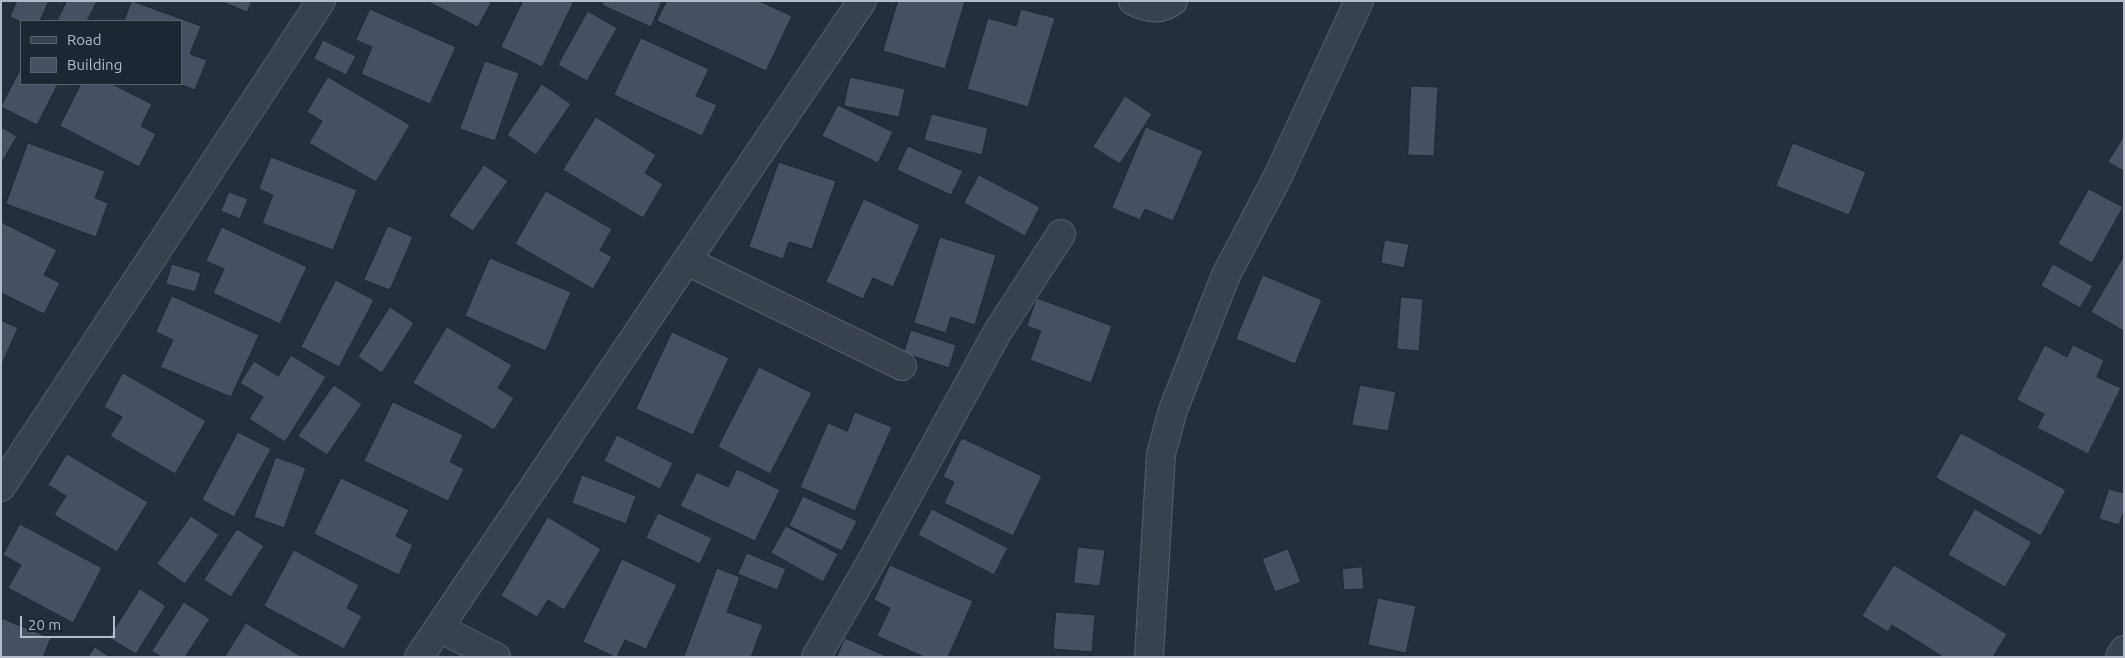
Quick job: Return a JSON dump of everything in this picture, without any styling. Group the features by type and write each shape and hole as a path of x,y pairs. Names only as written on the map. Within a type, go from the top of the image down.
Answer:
{"street":[{"path":"1,487 321,1"},
{"path":"420,657 862,1"},
{"path":"1133,1 1145,8 1166,6 1173,1"},
{"path":"1149,657 1161,454 1173,410 1226,275 1278,176 1359,1"},
{"path":"816,657 871,562 998,331 1062,234"},
{"path":"687,261 902,366"},
{"path":"439,628 496,657"},
{"path":"2120,657 2124,650"}],"building":[{"path":"17,1 49,1 40,20 20,20 20,22 10,17"},
{"path":"67,1 97,1 88,20 58,20"},
{"path":"132,1 201,26 190,54 207,60 195,90 182,85 182,20 124,20"},
{"path":"221,1 252,1 247,12"},
{"path":"427,1 492,1 478,27"},
{"path":"523,1 574,1 542,67 501,47"},
{"path":"604,1 662,1 651,27 602,5"},
{"path":"667,1 759,1 792,16 766,71 657,21"},
{"path":"898,1 965,1 945,69 883,51"},
{"path":"370,9 456,47 430,104 361,74 372,47 356,40"},
{"path":"1021,9 1055,18 1028,107 967,89 988,18 1016,26"},
{"path":"588,11 617,28 587,81 558,65"},
{"path":"641,38 709,69 696,96 717,105 702,136 614,95"},
{"path":"323,40 356,56 346,75 314,59"},
{"path":"485,61 519,73 495,141 460,129"},
{"path":"20,70 20,85 57,85 37,125 1,107"},
{"path":"328,77 410,125 376,182 309,143 322,121 307,112"},
{"path":"850,77 905,89 899,117 844,106"},
{"path":"542,84 571,104 536,155 507,135"},
{"path":"80,85 114,85 152,104 141,126 156,134 139,167 60,126"},
{"path":"1411,86 1438,87 1434,156 1408,155"},
{"path":"1125,96 1152,114 1120,164 1093,147"},
{"path":"838,105 893,132 878,163 822,136"},
{"path":"932,114 988,128 982,155 924,140"},
{"path":"596,117 656,155 645,173 663,184 643,218 563,170"},
{"path":"1,127 17,136 1,164"},
{"path":"1146,127 1203,151 1173,221 1145,209 1140,220 1112,208"},
{"path":"2124,138 2124,171 2108,162"},
{"path":"28,143 105,171 95,198 108,203 96,237 6,204"},
{"path":"1793,143 1866,172 1849,215 1776,186"},
{"path":"908,146 963,171 951,195 897,170"},
{"path":"271,157 357,190 333,250 262,223 273,195 259,189"},
{"path":"779,162 836,181 812,249 789,242 783,259 749,247"},
{"path":"484,165 508,181 473,231 449,216"},
{"path":"979,175 1040,207 1025,236 964,203"},
{"path":"2089,189 2123,207 2092,263 2058,244"},
{"path":"546,191 612,229 600,250 612,257 593,289 515,244"},
{"path":"229,192 248,199 240,219 221,211"},
{"path":"864,199 920,225 893,287 873,278 863,299 826,282"},
{"path":"1,222 57,250 44,275 60,283 44,314 1,293"},
{"path":"388,226 413,237 390,290 364,280"},
{"path":"222,227 307,267 280,324 213,293 224,269 206,261"},
{"path":"940,237 996,255 975,325 951,317 946,333 914,323"},
{"path":"1385,240 1409,244 1404,268 1381,263"},
{"path":"2124,256 2124,331 2091,312"},
{"path":"490,258 571,292 546,351 465,316"},
{"path":"172,264 201,273 195,292 166,284"},
{"path":"2053,264 2093,286 2080,308 2041,286"},
{"path":"1263,275 1322,300 1295,364 1236,339"},
{"path":"336,280 374,300 339,367 301,347"},
{"path":"172,296 259,335 231,397 160,367 173,340 156,332"},
{"path":"1401,297 1423,299 1419,351 1397,349"},
{"path":"1037,298 1112,326 1091,383 1030,360 1041,331 1027,326"},
{"path":"390,307 414,323 382,373 358,357"},
{"path":"1,320 18,328 1,366"},
{"path":"447,327 512,365 498,388 514,398 494,430 413,383"},
{"path":"911,330 956,345 949,368 904,353"},
{"path":"672,332 729,358 693,435 636,409"},
{"path":"2045,345 2067,357 2073,345 2104,360 2097,377 2121,388 2088,454 2037,428 2044,414 2017,400"},
{"path":"291,355 326,377 285,442 249,419 263,397 240,383 254,361 278,376"},
{"path":"759,367 812,393 770,474 718,447"},
{"path":"123,373 206,421 175,474 110,436 122,417 104,407"},
{"path":"334,385 362,404 327,455 298,436"},
{"path":"1360,385 1396,392 1388,431 1352,425"},
{"path":"393,402 463,435 450,462 464,469 448,501 364,461"},
{"path":"855,412 892,427 855,511 800,487 828,423 847,431"},
{"path":"238,432 271,449 234,517 202,500"},
{"path":"1961,433 2066,490 2041,536 1936,478"},
{"path":"617,435 673,463 660,489 604,461"},
{"path":"962,438 1042,476 1013,536 944,503 954,482 943,477"},
{"path":"67,454 148,502 117,552 54,515 66,496 48,485"},
{"path":"276,457 306,468 284,528 254,517"},
{"path":"737,469 780,490 755,541 680,506 697,472 728,487"},
{"path":"582,475 636,496 626,524 572,503"},
{"path":"341,478 409,510 396,536 413,545 399,575 314,534"},
{"path":"2109,489 2124,493 2124,511 2119,525 2099,519"},
{"path":"803,496 857,521 842,551 789,526"},
{"path":"932,509 1008,548 994,575 918,535"},
{"path":"1975,509 2032,542 2005,587 1948,555"},
{"path":"658,513 712,538 700,564 646,538"},
{"path":"191,516 219,535 185,584 157,564"},
{"path":"548,517 601,549 564,610 548,600 537,617 501,596"},
{"path":"20,524 102,568 73,623 8,588 21,565 3,555"},
{"path":"786,526 838,554 823,582 771,553"},
{"path":"237,529 264,546 231,597 204,580"},
{"path":"1078,547 1105,550 1100,586 1074,583"},
{"path":"1288,549 1301,582 1275,592 1262,559"},
{"path":"294,550 359,585 347,608 362,616 344,649 264,606"},
{"path":"747,553 786,569 777,590 738,574"},
{"path":"622,559 677,585 646,649 625,640 617,657 615,657 583,642"},
{"path":"890,565 973,601 948,657 924,657 877,636 890,608 874,600"},
{"path":"1894,565 2007,634 1993,657 1943,657 1892,625 1888,632 1862,616"},
{"path":"1362,567 1364,589 1344,590 1342,569"},
{"path":"717,568 740,577 727,612 763,625 751,657 684,657"},
{"path":"140,589 166,606 136,654 109,638"},
{"path":"1378,598 1416,606 1406,653 1368,645"},
{"path":"184,602 210,619 185,657 161,657 152,651"},
{"path":"1056,612 1095,615 1092,652 1053,649"},
{"path":"1,618 51,638 43,657 1,657"},
{"path":"246,623 302,657 225,657"},
{"path":"845,638 888,657 837,657"},
{"path":"95,647 110,657 88,657"}]}
